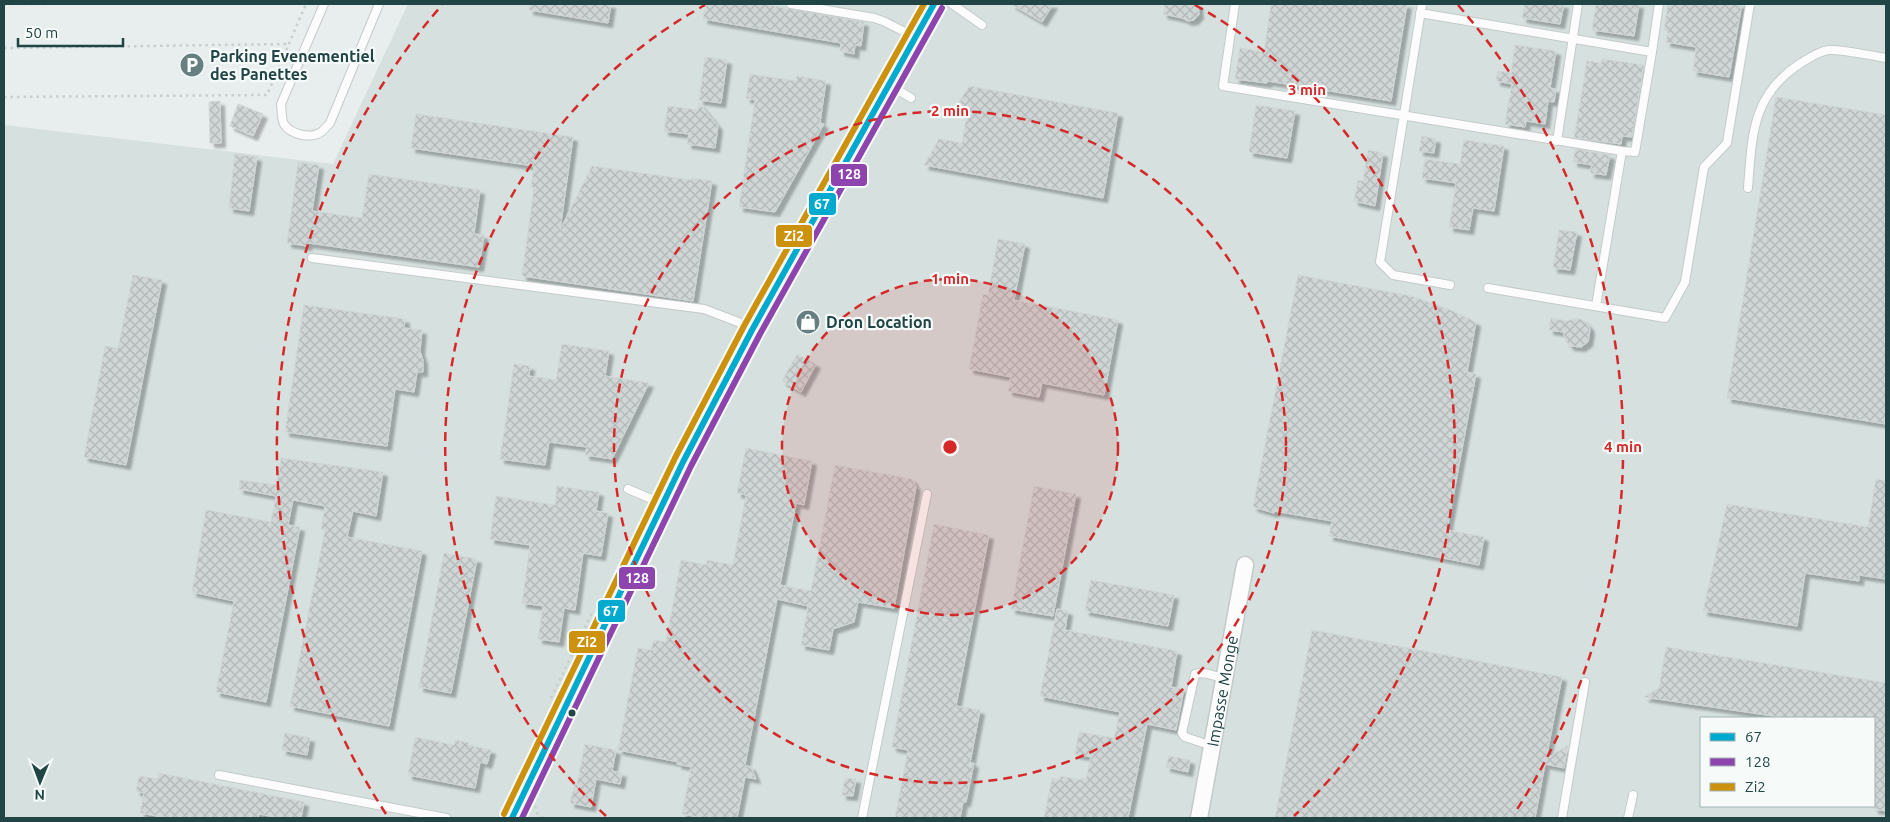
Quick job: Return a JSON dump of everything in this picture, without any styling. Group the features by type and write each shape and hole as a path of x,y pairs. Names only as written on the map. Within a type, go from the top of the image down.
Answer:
{"street":[{"path":"512,818 663,504 752,330 934,4"},
{"name":"Impasse Monge","path":"1199,818 1245,565"}],"lane":[{"path":"324,4 281,104 285,126 295,133 307,136 321,132 330,123 379,4"},
{"path":"791,4 874,18 915,37"},
{"path":"952,4 982,25"},
{"path":"1235,4 1224,86 1622,152 1635,152 1659,4"},
{"path":"1422,4 1380,262 1393,275 1450,286"},
{"path":"1557,141 1578,4"},
{"path":"1488,288 1665,318 1685,282 1704,167 1727,144 1750,4"},
{"path":"1420,12 1652,52"},
{"path":"1748,188 1755,123 1763,102 1784,74 1809,58 1829,50 1886,58"},
{"path":"888,84 911,98"},
{"path":"1596,306 1622,152"},
{"path":"312,258 704,309 738,322 752,330"},
{"path":"628,488 663,504"},
{"path":"862,818 927,494"},
{"path":"1212,746 1185,737 1182,733 1195,674 1198,672 1211,674 1225,679"},
{"path":"1562,818 1585,682"},
{"path":"219,774 446,818"},
{"path":"1628,818 1633,796"}],"path":[{"path":"4,4 50,4"},
{"path":"4,96 267,95 306,4"},
{"path":"4,48 289,44"},
{"path":"533,802 537,813 543,818"}],"shaded area":[{"path":"408,4 1886,4 1886,818 4,818 4,125 333,164"}],"building":[{"path":"530,4 611,4 608,23 529,10"},
{"path":"706,4 762,4 864,22 861,46 855,45 854,54 840,51 841,43 703,19"},
{"path":"1011,4 1053,4 1042,22"},
{"path":"1165,4 1198,4 1199,15 1194,20 1188,21 1163,14"},
{"path":"1271,4 1407,4 1391,101 1268,81 1267,83 1235,79 1240,48 1264,52"},
{"path":"1525,4 1564,4 1560,24 1522,18"},
{"path":"1596,4 1639,4 1634,36 1592,30"},
{"path":"1668,4 1742,4 1729,77 1693,71 1696,47 1666,42 1668,31 1664,30"},
{"path":"1515,45 1556,51 1550,88 1556,89 1554,102 1548,101 1545,124 1526,121 1525,127 1505,124 1512,84 1496,81 1498,71 1511,73"},
{"path":"705,57 727,60 721,103 699,100"},
{"path":"1602,59 1644,65 1632,137 1622,136 1621,144 1574,138 1587,61 1601,63"},
{"path":"750,74 796,81 797,76 826,81 820,123 824,124 775,212 739,207 755,100 746,98"},
{"path":"969,86 1118,113 1103,198 924,165 939,139 962,143 968,108 957,106"},
{"path":"1776,97 1886,115 1886,424 1727,398"},
{"path":"220,101 221,143 210,143 209,102"},
{"path":"699,103 718,126 715,148 687,144 689,134 664,131 668,106 698,110"},
{"path":"238,104 263,114 253,136 230,126"},
{"path":"1256,105 1295,111 1287,158 1249,152"},
{"path":"416,114 573,137 560,230 592,166 691,180 692,178 712,181 693,301 522,276 534,188 531,187 534,166 411,148"},
{"path":"1422,136 1436,139 1434,153 1419,151"},
{"path":"1464,140 1504,146 1494,211 1473,208 1469,230 1449,227 1456,183 1422,178 1425,159 1460,164"},
{"path":"1575,149 1610,155 1606,175 1590,173 1592,165 1573,162"},
{"path":"1368,150 1383,153 1375,206 1354,201 1358,180 1363,181"},
{"path":"235,154 257,157 249,211 229,208"},
{"path":"298,162 319,165 312,211 362,218 369,174 480,190 474,234 484,235 479,267 308,243 307,246 287,243"},
{"path":"1559,230 1577,232 1570,270 1553,268"},
{"path":"998,239 1025,244 1014,300 1118,320 1104,395 1042,383 1039,397 1008,391 1011,377 969,369 983,294 988,295"},
{"path":"133,275 162,280 126,465 84,457 105,346 118,348"},
{"path":"1298,275 1411,296 1448,309 1476,322 1467,372 1476,374 1447,530 1484,537 1479,565 1329,536 1332,521 1274,511 1274,513 1253,507"},
{"path":"304,305 405,319 404,328 422,330 420,351 423,360 423,372 417,372 414,392 395,389 387,446 285,432"},
{"path":"1551,318 1567,321 1576,318 1583,320 1590,330 1588,342 1581,347 1570,346 1563,332 1549,330"},
{"path":"562,344 609,351 605,376 649,383 612,459 585,455 587,447 549,442 545,465 500,459 514,364 530,366 529,376 556,380"},
{"path":"797,354 816,364 801,392 782,381"},
{"path":"746,448 812,461 804,505 796,503 780,585 811,591 835,465 912,479 916,487 894,608 858,602 854,622 833,629 829,650 801,645 808,606 777,599 745,765 751,767 756,779 745,777 737,818 702,818 682,814 691,767 677,764 678,762 618,750 638,648 651,650 654,640 666,642 681,560 706,565 707,560 733,565 746,495 737,493"},
{"path":"281,458 383,472 376,516 353,511 347,537 422,551 389,726 290,706 325,530 321,529 325,506 293,500 288,525 300,527 266,702 216,692 234,601 192,592 206,510 271,522 276,496 239,489 240,480 277,485"},
{"path":"1876,479 1886,481 1886,579 1859,575 1859,581 1805,573 1797,626 1703,611 1727,504 1868,527"},
{"path":"557,486 599,492 596,511 608,513 601,556 583,553 575,610 564,608 559,642 538,639 543,606 522,603 530,545 490,539 496,496 555,505"},
{"path":"1034,486 1076,494 1053,616 1011,609"},
{"path":"934,524 989,535 956,706 980,710 970,763 974,763 966,802 963,802 960,818 895,818 908,750 892,747"},
{"path":"444,553 477,559 451,693 419,687"},
{"path":"1091,580 1174,595 1168,626 1085,611"},
{"path":"1057,609 1068,611 1065,630 1177,651 1171,687 1184,689 1176,730 1147,724 1128,818 1044,818 1052,778 1060,780 1060,776 1081,780 1081,778 1086,779 1091,757 1075,754 1079,732 1114,738 1120,712 1040,696"},
{"path":"1312,630 1562,677 1546,759 1568,745 1564,768 1545,764 1535,818 1275,818"},
{"path":"1666,647 1886,683 1886,811 1874,809 1875,717 1780,717 1644,697 1659,688"},
{"path":"285,733 310,738 307,755 282,750"},
{"path":"415,737 454,745 455,740 491,750 487,764 480,762 475,788 408,775"},
{"path":"585,744 616,750 612,771 622,773 620,784 596,779 591,807 570,803 575,784 577,784"},
{"path":"1169,756 1190,760 1188,772 1166,767"},
{"path":"159,773 304,802 301,818 279,818 259,814 258,818 168,818 140,813 144,793 136,791 139,776 158,779"},
{"path":"845,778 856,779 853,796 842,795"}],"transit line":[{"name":"Zi2","path":"504,814 675,458 744,326 924,4"},
{"name":"67","path":"512,818 683,462 752,330 934,4"},
{"name":"128","path":"522,818 691,466 760,334 942,8"}],"place":[{"name":"Parking Evenementiel des Panettes","path":"192,65"},
{"name":"Dron Location","path":"808,322"}]}
